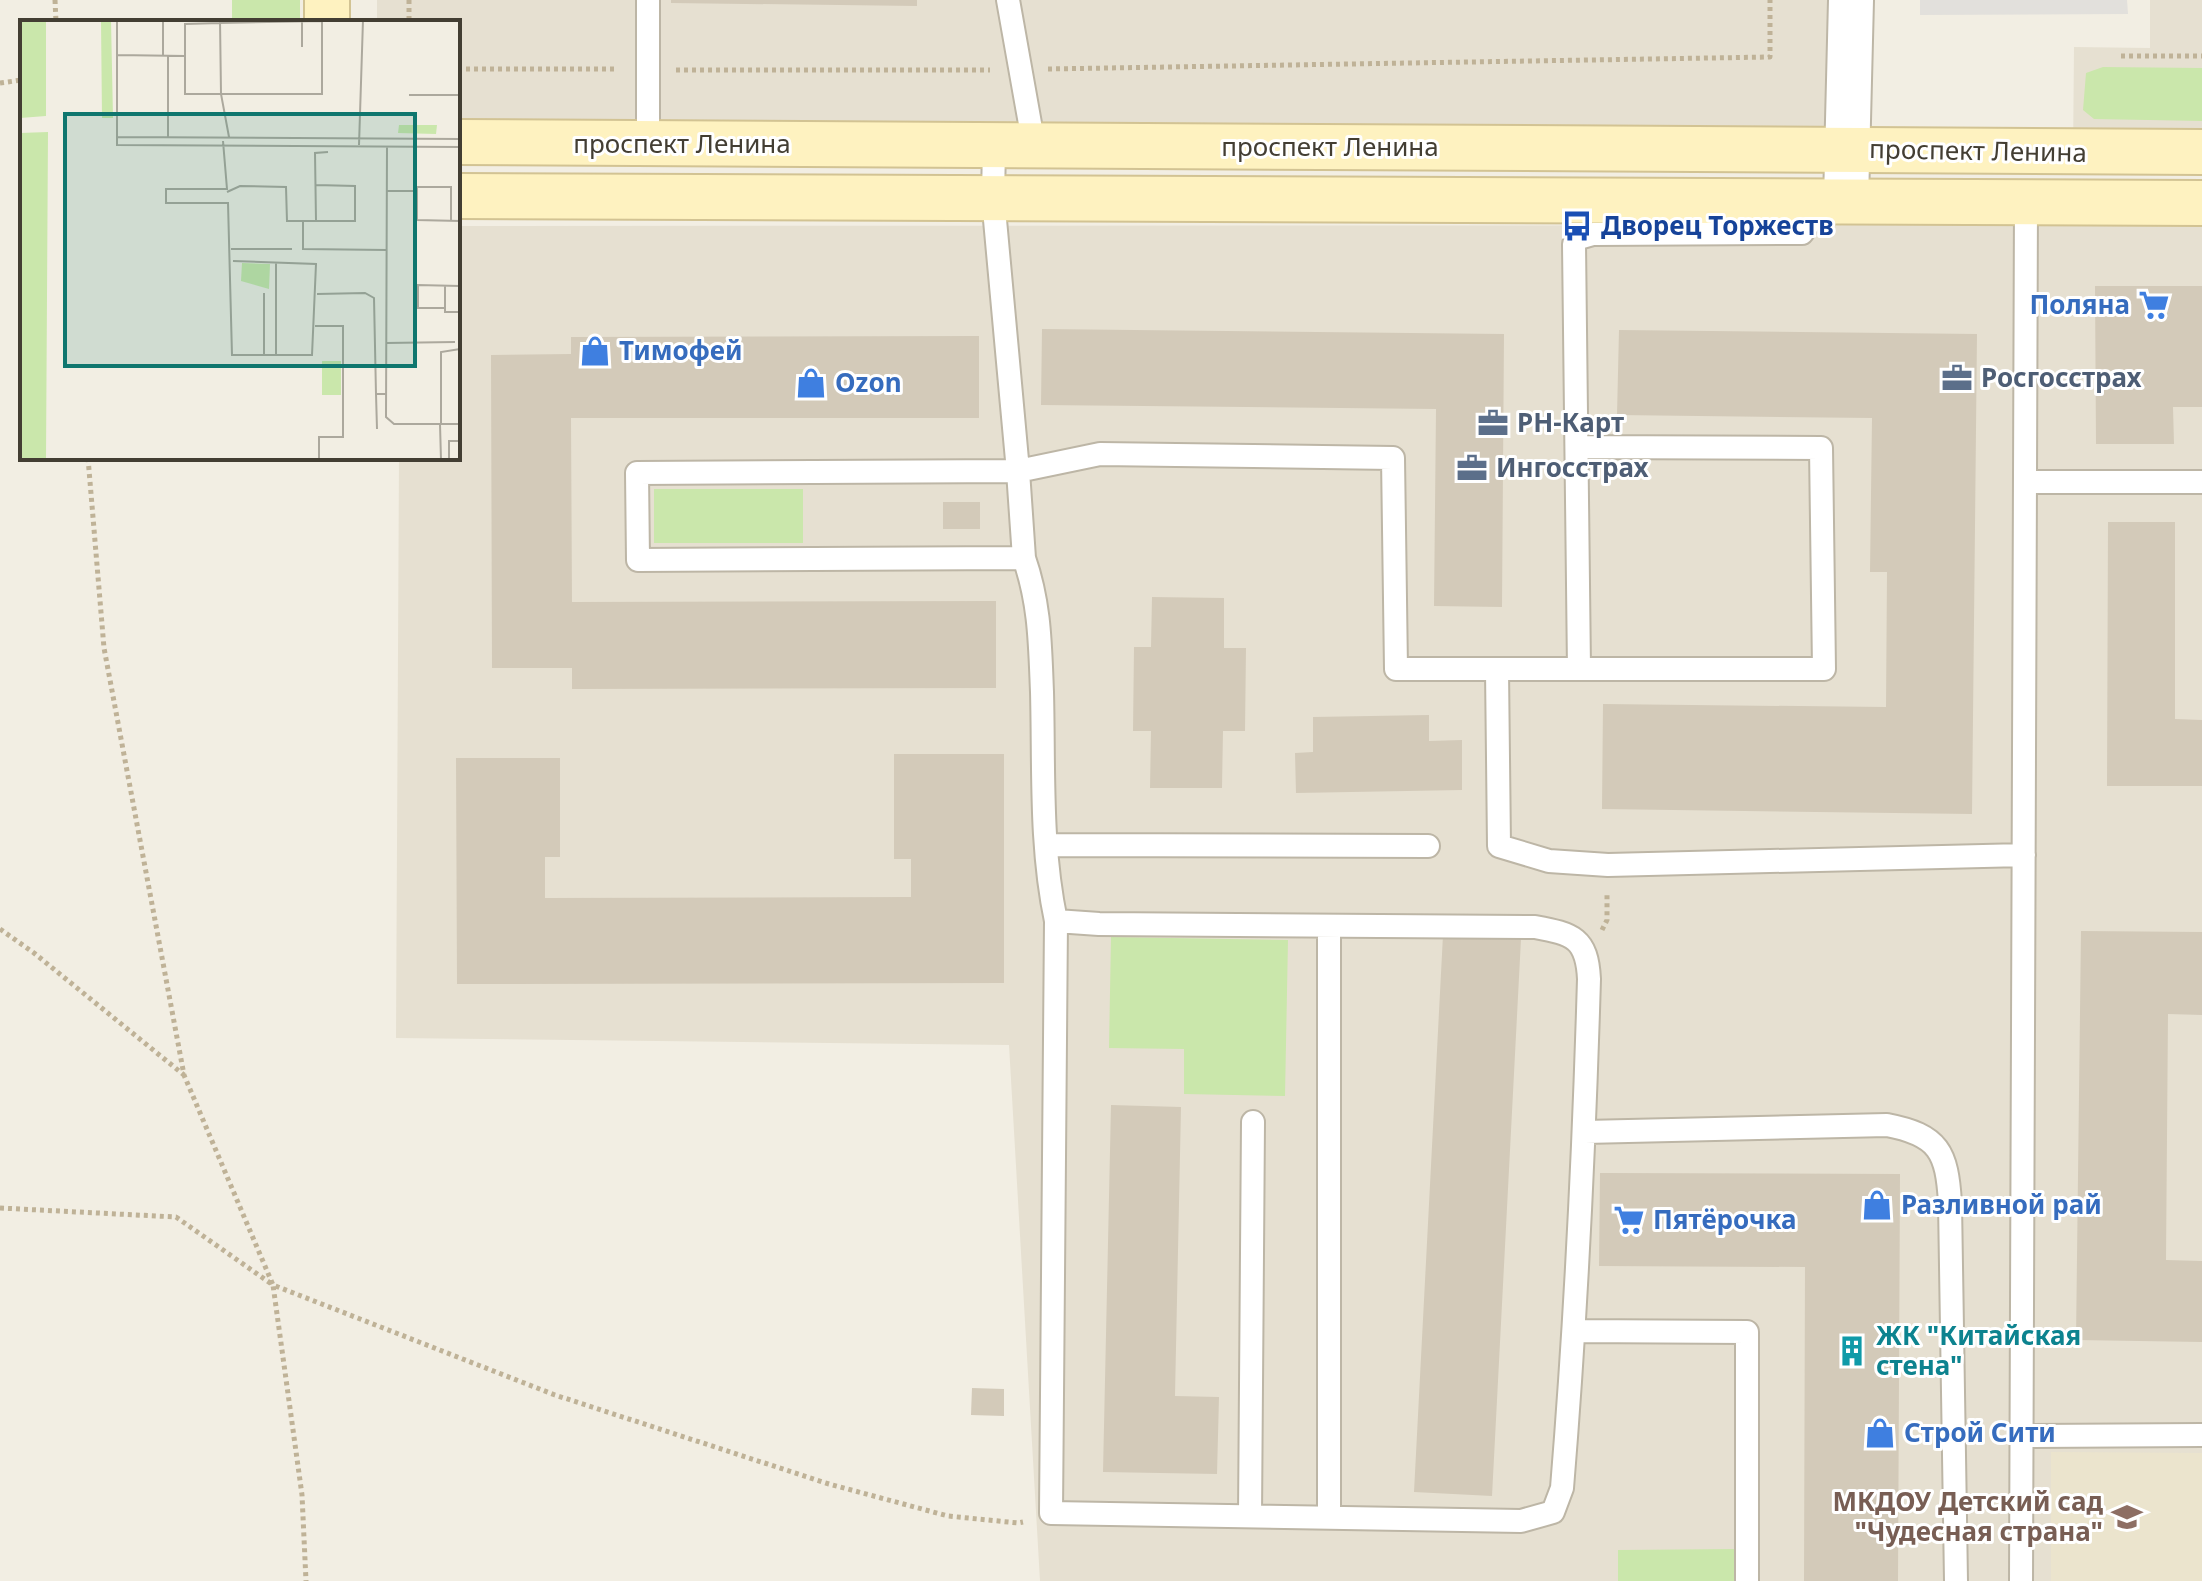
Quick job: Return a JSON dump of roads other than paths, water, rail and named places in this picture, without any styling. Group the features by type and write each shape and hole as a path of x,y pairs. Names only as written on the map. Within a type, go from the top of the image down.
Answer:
{"main road":[{"name":"проспект Ленина","path":"460,142 2202,152"},
{"name":"проспект Ленина","path":"460,196 2202,203"}],"street":[{"path":"1828,202 1846,150 1851,0"}],"lane":[{"path":"648,0 648,143"},
{"path":"1008,0 1020,70 1014,146 993,198 1024,558 1036,591 1046,845 1049,887 1056,921 1051,1513 1521,1521 1553,1512 1562,1488 1575,1331 1585,1132 1589,979 1588,955 1581,943 1558,931 1535,927 1099,924 1056,921"},
{"path":"1579,669 1574,244 1579,238 1593,234 1802,233 1828,202"},
{"path":"2021,1581 2026,202"},
{"path":"1024,558 638,560 637,473 1018,471 1100,454 1393,458 1396,669 1824,669 1821,448 1577,447"},
{"path":"2025,482 2202,482"},
{"path":"1497,670 1499,846 1549,861 1608,865 2024,855"},
{"path":"1046,845 1428,846"},
{"path":"1329,926 1329,1517"},
{"path":"1250,1516 1253,1122"},
{"path":"1585,1132 1887,1125 1912,1130 1930,1140 1943,1158 1949,1179 1956,1581"},
{"path":"1575,1331 1747,1332 1747,1581"},
{"path":"2021,1436 2202,1435"}],"place":[{"name":"Дворец Торжеств","path":"1577,226"},
{"name":"Поляна","path":"2154,305"},
{"name":"Тимофей","path":"595,351"},
{"name":"Росгосстрах","path":"1957,378"},
{"name":"Ozon","path":"811,383"},
{"name":"РН-Карт","path":"1493,423"},
{"name":"Ингосстрах","path":"1472,468"},
{"name":"Разливной рай","path":"1877,1205"},
{"name":"Пятёрочка","path":"1629,1220"},
{"name":"ЖК \"Китайская стена\"","path":"1852,1351"},
{"name":"Строй Сити","path":"1880,1433"},
{"name":"МКДОУ Детский сад \"Чудесная страна\"","path":"2127,1517"}]}
